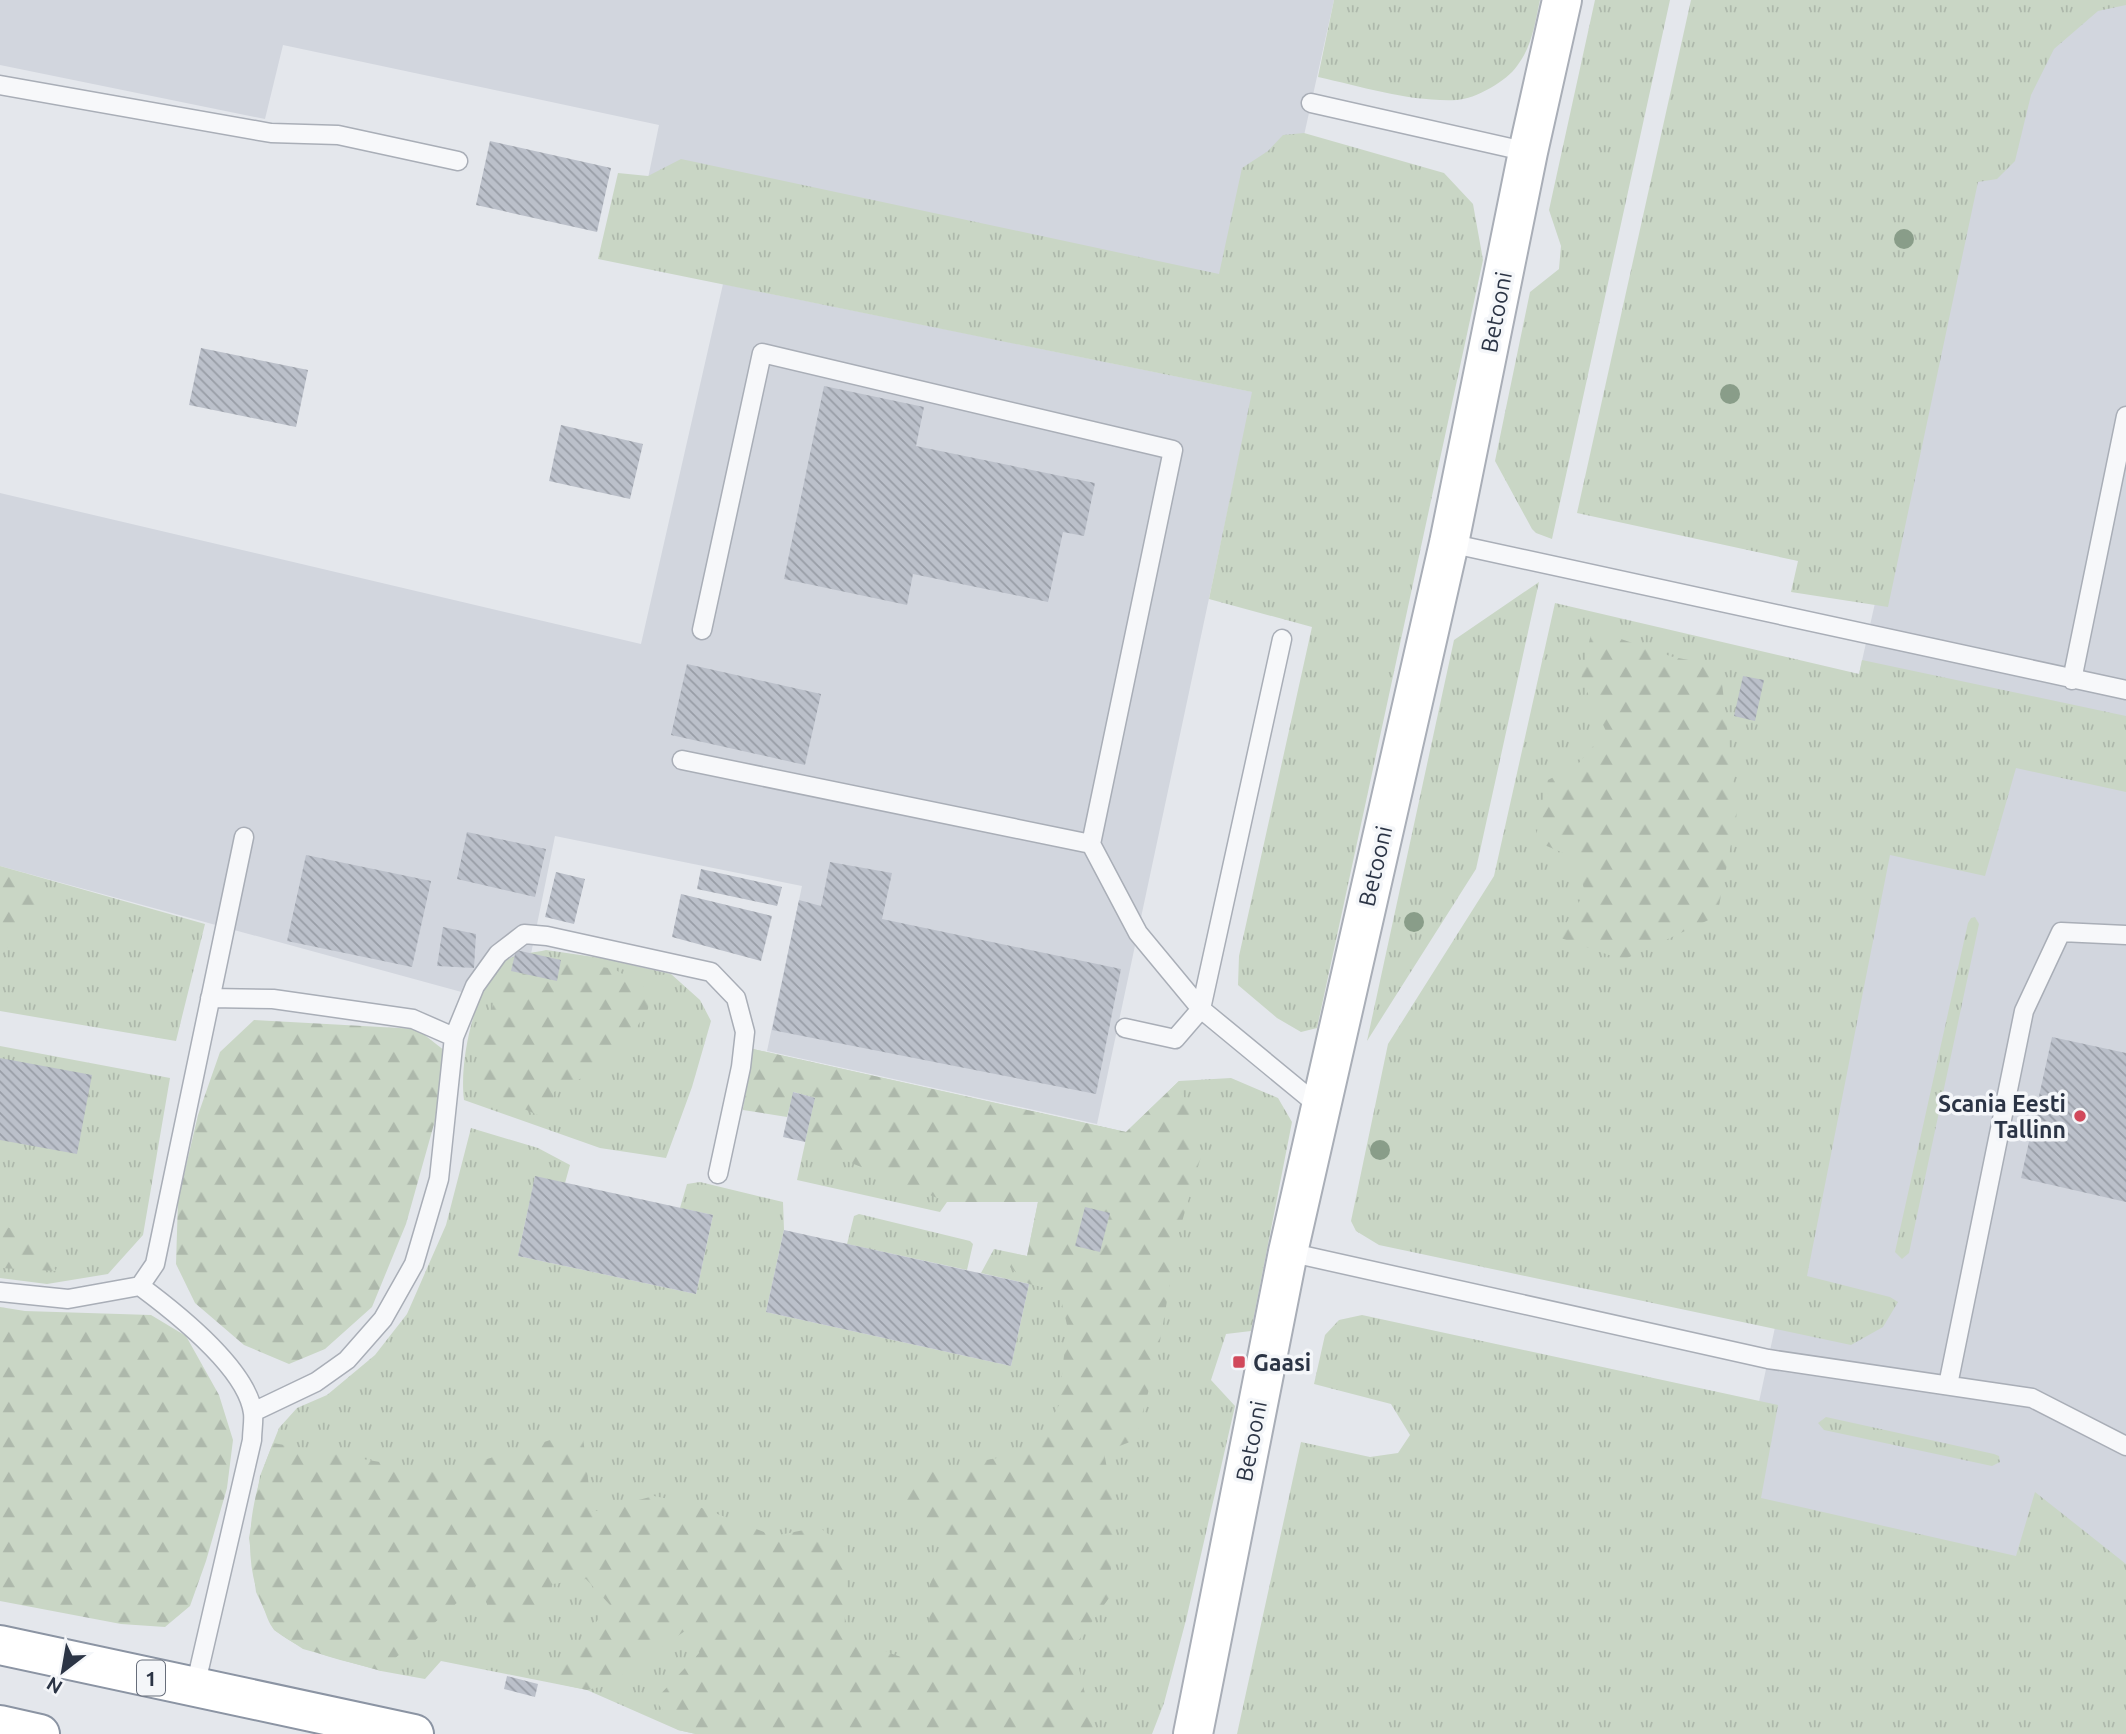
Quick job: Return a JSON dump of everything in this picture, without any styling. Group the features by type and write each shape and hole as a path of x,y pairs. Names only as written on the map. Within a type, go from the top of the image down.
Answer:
{"main road":[{"name":"Betooni","path":"1193,1734 1288,1252 1449,543 1528,152 1562,0"},
{"name":"1","path":"0,1645 195,1687 300,1716 414,1734"},
{"path":"0,1725 40,1734"}],"lane":[{"path":"0,85 271,133 338,135 458,161"},
{"path":"1311,103 1528,152"},
{"path":"702,630 762,353 1173,450 1091,844 1138,933 1201,1009 1320,1107"},
{"path":"2072,680 2126,416"},
{"path":"1449,543 2126,690"},
{"path":"1125,1028 1175,1039 1201,1009 1282,639"},
{"path":"682,760 1091,844"},
{"path":"0,1292 68,1299 140,1286 155,1264 244,837"},
{"path":"1948,1385 2024,1011 2061,932 2126,935"},
{"path":"253,1412 316,1382 347,1360 383,1319 414,1264 439,1179 454,1037 475,986 498,954 524,934 547,936 711,972 736,998 745,1032 741,1068 718,1174"},
{"path":"210,998 273,999 413,1019 454,1037"},
{"path":"1288,1252 1769,1359 2032,1398 2126,1446"},
{"path":"140,1286 175,1311 214,1348 245,1391 253,1412 252,1440 195,1687"}],"shaded area":[{"path":"0,0 1334,0 1299,158 1268,318 646,188 659,125 283,45 265,119 0,65"},
{"path":"2011,0 2126,0 2126,1604 1734,1518 1914,681 1859,674"},
{"path":"723,284 1253,392 1097,1124 767,1051 802,886 555,836 520,1008 0,866 0,493 641,644"}],"green space":[{"path":"1334,0 1540,0 1530,43 1512,72 1481,93 1464,99 1439,100 1404,96 1318,77"},
{"path":"1595,0 1670,0 1552,539 1532,529 1495,461 1530,292 1559,269 1561,246 1549,210"},
{"path":"1691,0 2126,0 2126,5 2098,11 2054,49 2031,95 2015,161 1997,179 1978,182 1888,607 1791,592 1798,561 1577,513"},
{"path":"1304,133 1444,173 1473,204 1483,260 1317,1028 1301,1032 1277,1018 1238,985 1239,956 1312,627 1209,599 1252,392 598,259 618,173 648,176 681,159 1219,274 1242,168 1268,151 1283,135"},
{"path":"1539,582 1476,869 1367,1041 1454,640"},
{"path":"1555,603 1859,674 1862,660 2126,716 2126,792 2016,768 1985,876 1890,855 1807,1276 1890,1297 1898,1302 1883,1327 1851,1345 1379,1245 1356,1231 1351,1221 1388,1044 1494,876"},
{"path":"1592,629 1673,657 1720,666 1737,813 1717,916 1623,960 1558,937 1585,892 1575,858 1535,841 1548,780 1578,764 1606,731 1581,679"},
{"path":"0,866 205,924 176,1041 0,1011"},
{"path":"0,868 27,874 44,901 0,957"},
{"path":"1975,917 1979,924 1909,1253 1902,1259 1895,1252 1968,923"},
{"path":"546,950 601,958 671,974 700,1000 711,1021 692,1087 666,1158 600,1148 464,1100 467,1046 484,989 493,974 508,959"},
{"path":"561,960 614,969 650,990 648,1009 616,1061 554,1092 551,1121 493,1095 478,1072 478,1035 511,971 556,981"},
{"path":"254,1020 417,1029 445,1051 436,1117 406,1224 372,1307 325,1349 289,1364 244,1345 195,1303 176,1264 178,1200 198,1115 220,1052"},
{"path":"0,1046 170,1078 143,1235 108,1274 47,1284 0,1278"},
{"path":"753,1049 1126,1132 1179,1081 1231,1078 1278,1098 1292,1122 1251,1331 1226,1334 1211,1380 1235,1406 1186,1620 1164,1703 1152,1734 696,1734 678,1730 587,1690 441,1661 425,1679 381,1671 303,1649 274,1630 256,1592 249,1538 260,1476 279,1428 297,1408 327,1395 375,1355 407,1314 446,1225 471,1128 538,1148 570,1165 565,1183 535,1177 518,1256 696,1294 713,1215 680,1208 687,1184 700,1182 783,1202 784,1230 766,1312 1011,1366 1029,1284 981,1273 994,1249 1027,1256 1038,1202 947,1202 940,1212 797,1180 815,1098 794,1092 743,1110"},
{"path":"753,1049 1126,1132 1179,1081 1202,1153 1179,1232 1156,1364 1135,1440 1104,1452 1115,1513 1109,1598 1074,1647 1093,1728 1087,1734 696,1734 678,1730 655,1700 699,1653 692,1626 608,1685 587,1690 542,1680 610,1605 586,1579 553,1584 521,1636 490,1612 479,1583 381,1671 301,1646 277,1632 269,1622 256,1589 250,1547 254,1505 273,1443 436,1472 518,1451 582,1429 592,1512 654,1496 689,1503 774,1536 819,1527 848,1549 844,1637 918,1663 929,1643 930,1584 951,1543 890,1499 924,1472 1034,1451 1059,1405 1067,1325 1059,1291 1029,1284 1010,1267 1016,1254 1027,1256 1038,1202 947,1202 817,1149 805,1142 815,1097 794,1092 787,1117 743,1110"},
{"path":"859,1214 970,1241 973,1244 967,1270 847,1244 854,1216"},
{"path":"0,1224 38,1240 56,1271 0,1268"},
{"path":"0,1307 25,1311 151,1315 186,1336 219,1395 233,1440 227,1488 190,1606 165,1627 121,1624 0,1601"},
{"path":"1362,1315 1778,1405 1761,1498 2016,1556 2035,1492 2126,1564 2126,1734 1237,1734 1301,1442 1370,1457 1398,1453 1410,1435 1391,1404 1314,1384 1325,1335 1339,1320"},
{"path":"1826,1417 1994,1454 1999,1456 2000,1462 1992,1466 1824,1430 1818,1423"}],"building":[{"path":"490,141 611,168 597,232 476,205"},
{"path":"201,348 308,370 296,427 189,405"},
{"path":"824,386 924,407 916,446 1095,483 1084,536 1063,532 1048,602 913,574 907,605 784,579"},
{"path":"561,425 643,444 630,499 549,481"},
{"path":"687,664 821,694 805,765 671,735"},
{"path":"1743,676 1764,680 1755,721 1734,716"},
{"path":"467,832 546,849 535,897 457,879"},
{"path":"306,855 431,881 412,967 287,941"},
{"path":"830,862 892,873 882,919 1121,969 1096,1094 772,1030 799,900 821,906"},
{"path":"701,869 782,887 777,906 697,889"},
{"path":"556,872 585,879 574,924 545,917"},
{"path":"681,894 772,916 761,961 672,937"},
{"path":"443,927 476,934 474,968 437,966"},
{"path":"516,950 561,960 557,981 511,971"},
{"name":"Scania Eesti Tallinn","path":"2052,1037 2126,1053 2126,1202 2021,1178"},
{"path":"0,1058 92,1075 77,1154 0,1140"},
{"path":"793,1092 815,1098 805,1142 783,1137"},
{"path":"535,1176 713,1215 696,1294 518,1256"},
{"path":"1085,1207 1110,1213 1100,1252 1075,1246"},
{"path":"784,1230 1029,1284 1011,1366 766,1312"},
{"path":"507,1676 538,1684 535,1697 504,1689"}],"place":[{"name":"Scania Eesti Tallinn","path":"2080,1116"},
{"name":"Gaasi","path":"1239,1362"}]}
